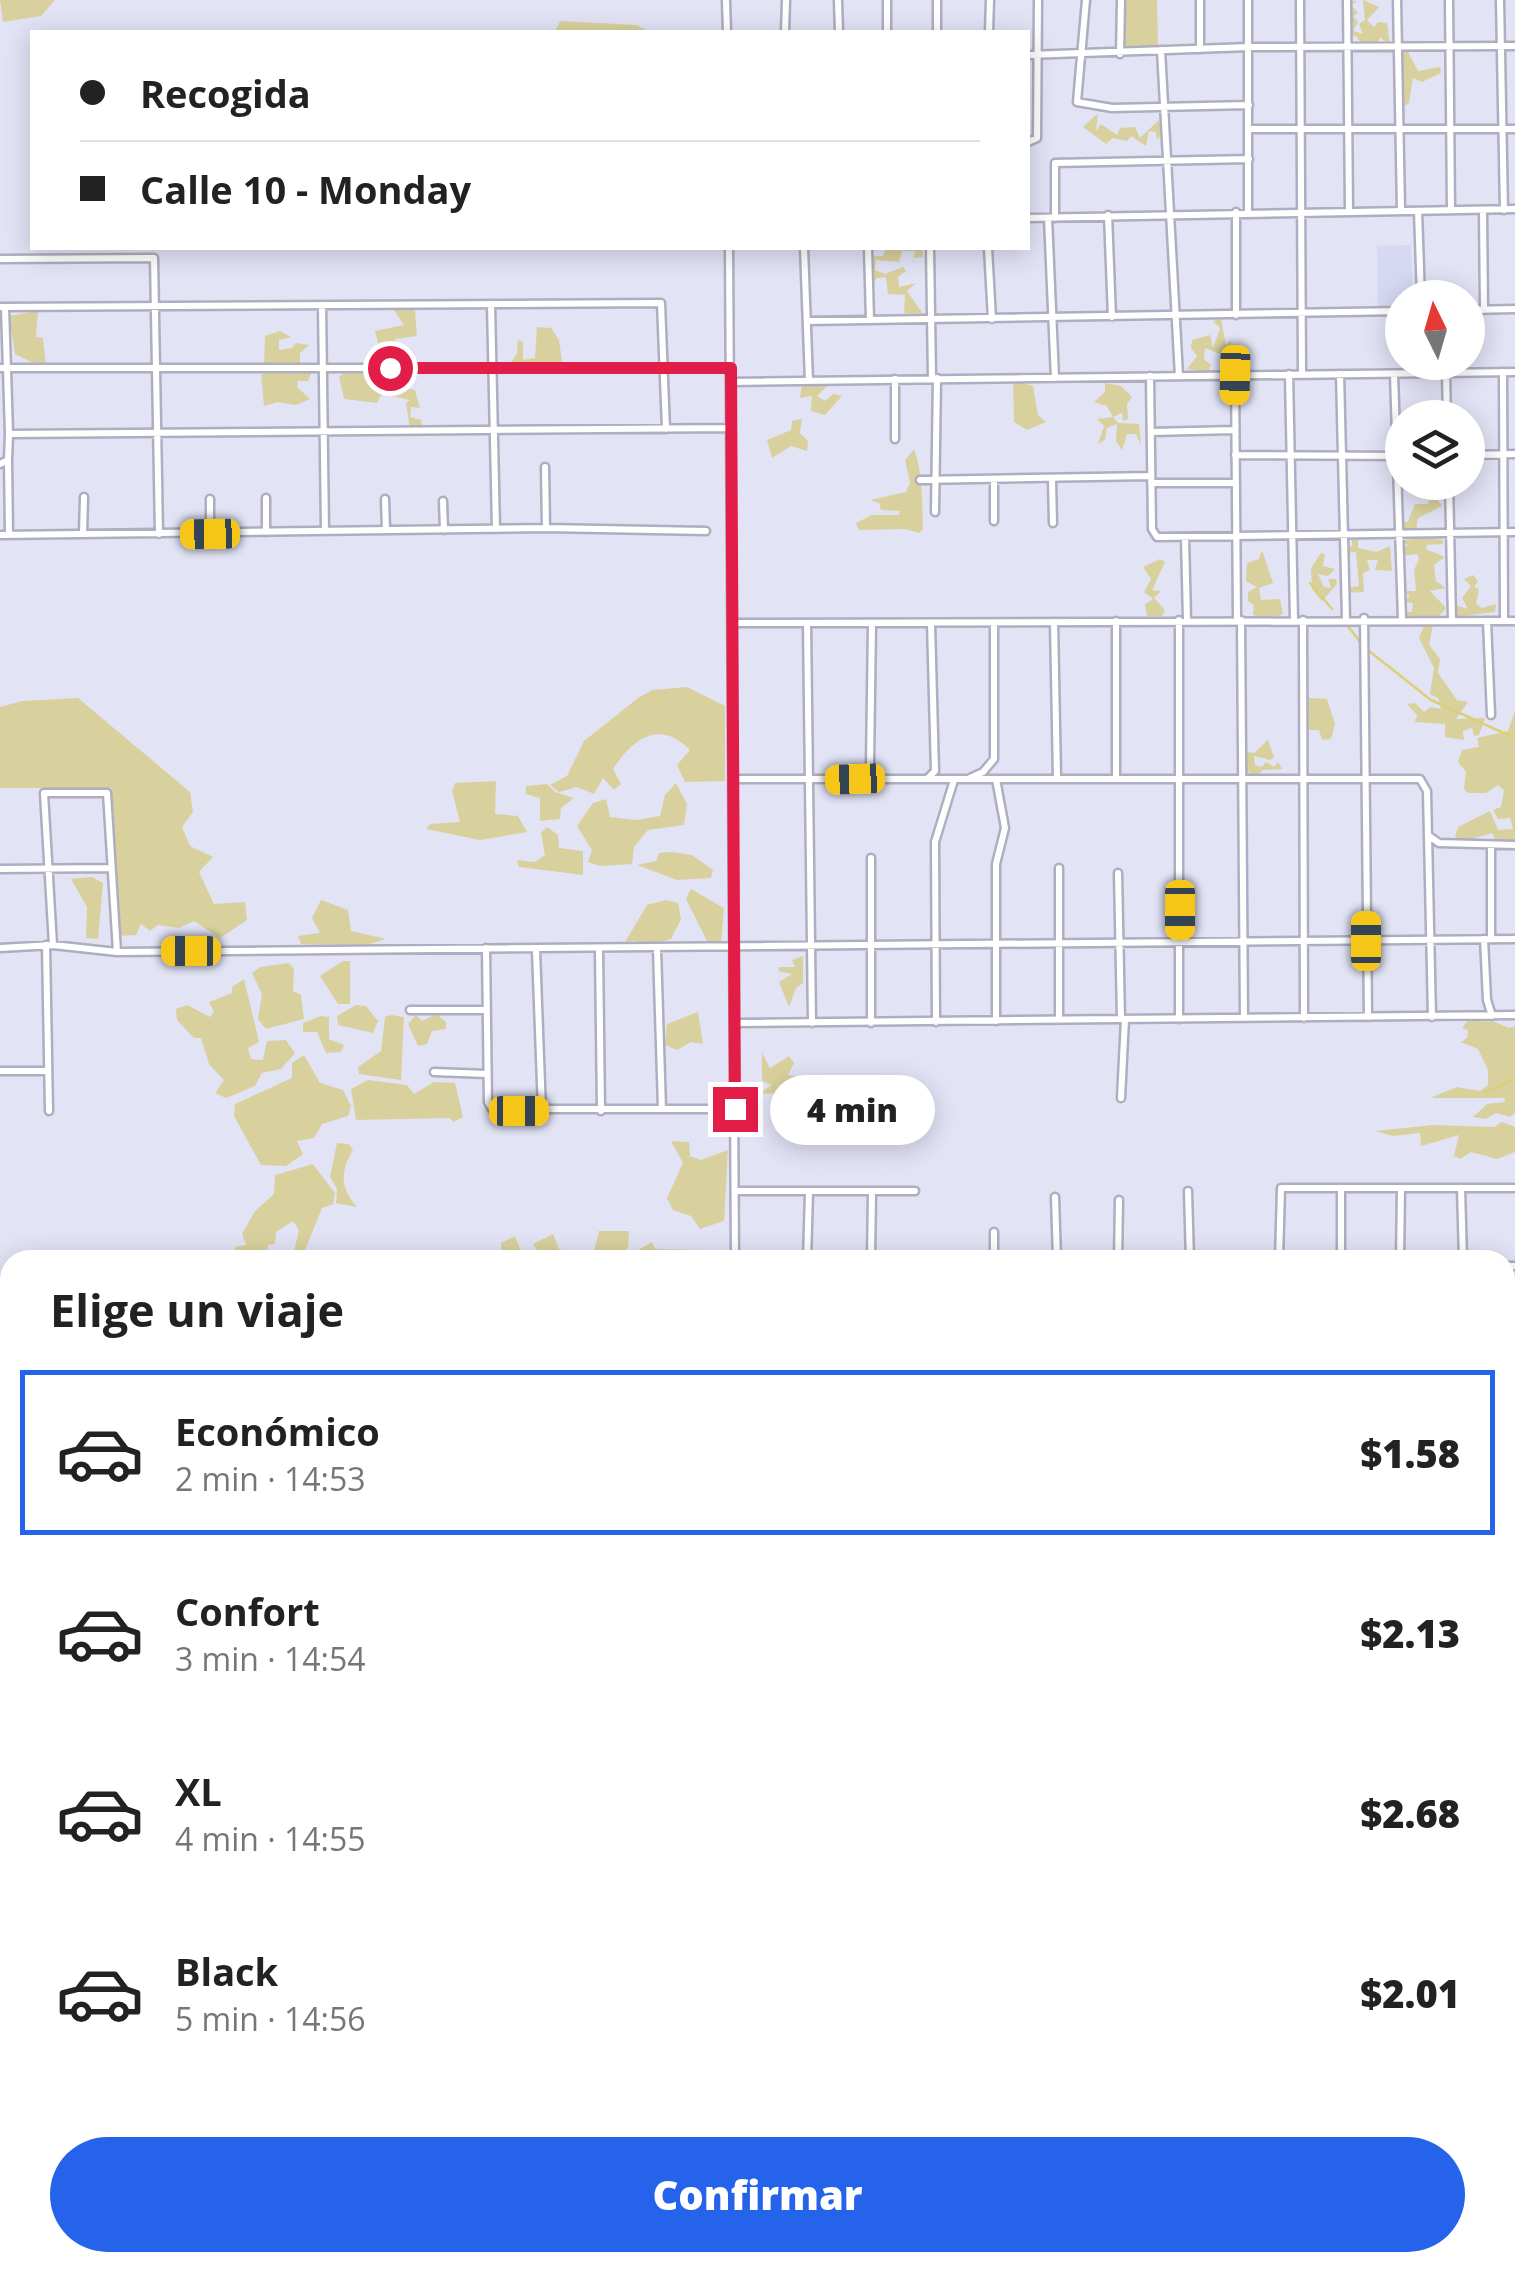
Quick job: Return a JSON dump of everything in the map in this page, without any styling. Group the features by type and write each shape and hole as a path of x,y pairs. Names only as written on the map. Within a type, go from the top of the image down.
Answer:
{"street":[{"path":"726,0 726,30"},
{"path":"786,0 786,30"},
{"path":"838,0 839,30"},
{"path":"887,0 887,30"},
{"path":"938,0 938,30"},
{"path":"989,30 990,0"},
{"path":"1030,141 1038,138 1038,0"},
{"path":"1086,0 1079,56 1080,104 1250,105"},
{"path":"1120,54 1121,0"},
{"path":"1200,0 1200,50"},
{"path":"1248,0 1248,212"},
{"path":"1300,0 1302,374"},
{"path":"1347,0 1349,211"},
{"path":"1397,0 1402,210"},
{"path":"1450,0 1451,210"},
{"path":"1500,0 1504,47 1504,210"},
{"path":"1030,55 1248,47 1515,46"},
{"path":"1161,50 1174,214 1179,376"},
{"path":"1249,129 1515,129"},
{"path":"1055,378 1055,163 1249,159"},
{"path":"1482,210 1483,280"},
{"path":"1030,218 1515,210"},
{"path":"1418,211 1420,280"},
{"path":"1236,212 1236,315"},
{"path":"1108,216 1112,317"},
{"path":"729,250 735,1250"},
{"path":"804,250 809,381"},
{"path":"868,250 870,320"},
{"path":"930,250 939,480 935,512"},
{"path":"988,250 992,318"},
{"path":"0,259 154,258 159,534"},
{"path":"666,428 660,303 3,307 9,434 4,462 4,535 546,528 706,531"},
{"path":"491,304 496,530"},
{"path":"322,305 326,530"},
{"path":"1485,310 1515,309"},
{"path":"807,320 1385,312"},
{"path":"4,368 731,368"},
{"path":"1485,372 1515,372"},
{"path":"1503,372 1504,621"},
{"path":"1289,374 1302,778 1304,1018"},
{"path":"1340,374 1346,619"},
{"path":"731,382 1385,374"},
{"path":"1235,375 1244,1018"},
{"path":"1150,376 1153,534 1236,538 1515,532"},
{"path":"895,379 896,439"},
{"path":"9,434 731,428"},
{"path":"1151,432 1235,430"},
{"path":"1485,455 1515,454"},
{"path":"1235,456 1385,456"},
{"path":"545,467 546,528"},
{"path":"994,479 994,521"},
{"path":"920,480 1234,483"},
{"path":"1052,480 1053,523"},
{"path":"83,534 84,497"},
{"path":"266,498 266,532"},
{"path":"210,499 210,534"},
{"path":"384,500 386,530"},
{"path":"443,500 444,530"},
{"path":"1398,500 1402,619"},
{"path":"1449,500 1452,620"},
{"path":"1179,1019 1178,780 1185,538"},
{"path":"733,624 1364,618 1515,621"},
{"path":"1364,618 1368,1017"},
{"path":"1116,621 1116,778"},
{"path":"1487,621 1490,715"},
{"path":"994,622 994,759 998,771 1010,779"},
{"path":"1054,622 1057,778"},
{"path":"808,623 812,1023"},
{"path":"872,623 870,764 882,779"},
{"path":"926,780 934,771 931,623"},
{"path":"964,780 983,772 994,759"},
{"path":"855,779 870,764"},
{"path":"934,771 943,780"},
{"path":"735,779 1420,779 1426,791 1432,1017"},
{"path":"996,779 1004,828 996,864 996,1021"},
{"path":"936,1022 935,842 954,780"},
{"path":"49,1111 51,868 44,793 106,793 117,952"},
{"path":"1428,836 1439,843 1515,846"},
{"path":"1491,846 1487,1000 1492,1016"},
{"path":"871,858 871,1023"},
{"path":"0,869 110,868"},
{"path":"1059,868 1060,1019"},
{"path":"1118,873 1123,1018 1121,1098"},
{"path":"0,948 49,945 117,952 599,950 935,942 1515,939"},
{"path":"486,948 487,1074 492,1109 735,1109"},
{"path":"657,949 662,1109"},
{"path":"536,950 542,1111"},
{"path":"599,950 601,1110"},
{"path":"410,1010 486,1010"},
{"path":"735,1023 1515,1016"},
{"path":"0,1071 47,1071"},
{"path":"434,1072 487,1074"},
{"path":"1279,1250 1280,1188 1515,1188"},
{"path":"1341,1188 1342,1250"},
{"path":"1400,1250 1401,1188"},
{"path":"1461,1188 1462,1250"},
{"path":"735,1191 915,1191"},
{"path":"871,1250 872,1191"},
{"path":"808,1250 809,1192"},
{"path":"1188,1192 1190,1250"},
{"path":"1055,1197 1057,1250"},
{"path":"1118,1250 1119,1200"},
{"path":"994,1232 994,1250"}],"shaded area":[{"path":"0,0 55,0 41,16 3,22"},
{"path":"1121,0 1157,0 1158,47 1122,47"},
{"path":"1344,0 1357,1 1351,5 1358,13 1353,16 1358,22 1353,31 1363,34 1359,24 1365,20 1363,0 1379,7 1367,20 1374,27 1378,22 1387,23 1390,46 1380,37 1377,46 1361,43 1356,36 1345,36"},
{"path":"560,21 636,25 646,30 556,30"},
{"path":"1407,50 1418,71 1440,67 1441,73 1422,82 1413,78 1409,103 1398,110 1395,54"},
{"path":"1098,113 1096,131 1101,124 1117,135 1120,128 1135,127 1140,138 1159,120 1163,136 1157,139 1156,132 1149,131 1146,146 1131,136 1127,141 1113,138 1106,144 1083,127"},
{"path":"1411,245 1412,280 1385,280 1385,306 1378,306 1377,246"},
{"path":"885,250 922,250 923,257 913,258 915,251 902,251 899,262 876,260 875,270 885,274 903,267 906,271 898,277 899,287 916,283 907,291 923,314 904,313 905,295 888,294 886,277 877,278 870,287 871,256 883,256"},
{"path":"393,309 415,309 417,336 395,339 398,354 414,352 411,361 393,365 383,362 375,331 404,325"},
{"path":"38,311 36,337 43,338 46,365 41,367 15,354 9,316"},
{"path":"1221,319 1226,346 1231,340 1231,363 1226,360 1227,347 1225,356 1205,348 1204,359 1211,365 1208,372 1187,369 1197,356 1191,348 1192,340 1210,335 1213,348 1220,328 1213,321"},
{"path":"537,327 551,328 559,340 562,362 510,363 517,354 518,340 523,342 523,360 535,358"},
{"path":"280,331 291,337 279,340 279,350 292,348 296,343 309,345 300,353 300,366 264,363 265,336"},
{"path":"346,371 412,373 400,380 400,387 415,390 420,408 411,407 410,417 421,420 423,428 410,429 406,403 410,400 382,394 377,403 344,399 339,377"},
{"path":"261,374 311,374 308,381 298,381 297,387 310,399 296,405 277,402 264,406"},
{"path":"1013,380 1033,386 1038,415 1046,422 1027,430 1014,422"},
{"path":"831,382 817,396 825,401 833,394 842,396 825,415 811,411 812,396 800,398 802,383"},
{"path":"1105,383 1121,386 1132,397 1127,404 1128,419 1123,421 1122,413 1113,417 1107,406 1094,402 1105,392"},
{"path":"1113,417 1118,423 1139,424 1141,445 1136,434 1127,434 1122,450 1116,441 1117,424 1107,428 1105,440 1098,444 1104,426 1097,419"},
{"path":"802,419 800,433 808,441 807,451 791,446 772,458 767,440 791,430 792,421"},
{"path":"914,449 921,478 923,529 920,533 905,529 859,530 856,523 872,515 899,515 900,511 881,510 879,503 870,500 906,492 910,483 905,460"},
{"path":"1429,500 1438,500 1442,506 1418,518 1416,532 1396,530 1394,508 1398,507 1401,522 1408,522 1415,504 1428,504"},
{"path":"1420,537 1443,540 1443,544 1427,545 1426,549 1445,557 1434,565 1436,581 1446,588 1430,591 1446,608 1436,619 1404,619 1405,612 1412,612 1413,603 1403,602 1410,596 1402,591 1416,591 1414,570 1419,559 1417,554 1402,556 1401,550 1408,545 1398,542"},
{"path":"1352,540 1358,540 1358,548 1376,552 1390,546 1392,571 1375,570 1378,560 1367,560 1370,570 1363,573 1364,592 1344,593 1343,588 1359,586 1356,552 1347,553 1344,548 1352,546"},
{"path":"1262,550 1273,583 1259,588 1261,600 1280,599 1283,614 1270,619 1253,615 1254,605 1248,601 1248,592 1257,587 1246,581 1247,563 1259,559"},
{"path":"1321,553 1325,554 1323,566 1335,569 1328,576 1318,574 1324,587 1331,588 1328,579 1336,579 1337,584 1322,601 1312,589 1311,568"},
{"path":"1160,559 1165,562 1152,590 1161,591 1154,598 1165,610 1162,616 1147,616 1145,604 1153,599 1144,592 1151,579 1143,567"},
{"path":"1473,575 1478,581 1474,587 1479,589 1476,604 1482,608 1496,604 1495,612 1455,617 1450,603 1468,609 1462,598 1471,586 1464,579"},
{"path":"1433,625 1429,645 1440,659 1438,673 1457,700 1468,702 1456,719 1485,718 1479,735 1474,736 1472,728 1463,731 1464,740 1445,737 1445,724 1415,722 1417,715 1407,704 1415,703 1424,712 1430,707 1441,709 1438,698 1430,694 1434,668 1419,638 1424,626"},
{"path":"687,687 725,706 725,781 685,782 677,765 690,750 679,741 658,734 638,741 621,758 613,769 621,784 614,790 603,778 594,794 577,787 559,792 550,785 567,776 584,741 638,698 652,690"},
{"path":"78,698 190,792 193,812 182,827 190,846 213,857 199,872 214,904 245,902 247,920 220,938 194,921 179,928 158,925 150,931 141,924 136,935 118,936 111,788 0,788 0,707 22,701"},
{"path":"1309,698 1327,699 1335,724 1331,739 1322,740 1319,730 1303,730"},
{"path":"1515,711 1515,841 1495,839 1492,833 1462,842 1455,836 1458,827 1490,811 1498,830 1513,829 1510,818 1498,819 1493,810 1501,807 1504,790 1498,785 1486,793 1468,793 1464,789 1466,772 1458,762 1462,750 1479,747 1477,738 1508,731"},
{"path":"1268,740 1274,757 1270,760 1254,756 1255,765 1262,767 1266,762 1274,767 1278,762 1282,769 1263,770 1254,778 1241,764 1246,752 1254,753"},
{"path":"496,781 495,814 518,816 527,832 480,840 426,829 430,824 460,822 452,791 455,783"},
{"path":"676,783 687,804 684,825 648,830 634,847 632,864 600,866 588,862 592,850 577,826 593,803 606,799 610,817 636,820 660,816 665,795"},
{"path":"547,784 555,792 574,798 561,808 560,819 540,821 540,798 526,794 526,786"},
{"path":"547,827 558,835 559,848 583,851 583,875 519,867 517,860 535,862 545,855 541,833"},
{"path":"659,853 692,855 713,870 711,878 677,880 637,865 656,861"},
{"path":"92,877 103,883 98,939 86,938 87,907 71,879"},
{"path":"691,889 724,908 721,943 710,947 686,899"},
{"path":"321,900 348,910 351,931 386,939 366,945 301,944 298,936 320,933 312,918"},
{"path":"666,900 678,903 681,919 671,939 643,947 636,941 625,942 647,905"},
{"path":"803,956 803,983 796,988 789,1007 779,982 792,974 778,971 779,967 795,967 792,960"},
{"path":"343,961 350,961 350,1004 338,1004 320,976"},
{"path":"289,963 294,969 293,991 301,995 304,1019 266,1029 258,1019 262,994 252,973 260,967"},
{"path":"244,979 259,1042 248,1048 251,1059 263,1060 267,1041 286,1040 295,1053 281,1069 262,1073 255,1086 226,1098 215,1093 224,1080 209,1064 201,1038 194,1038 177,1020 176,1009 187,1005 210,1017 214,1012 209,1002 232,993 232,987"},
{"path":"356,1005 366,1006 378,1021 373,1033 338,1025 337,1016"},
{"path":"698,1012 703,1044 691,1042 677,1050 665,1045 667,1024"},
{"path":"436,1014 446,1022 446,1029 432,1031 427,1044 418,1046 408,1024 416,1015 422,1021"},
{"path":"329,1017 329,1039 344,1045 341,1052 326,1053 317,1032 303,1032 303,1023"},
{"path":"385,1017 404,1017 401,1080 359,1074 358,1067 381,1051"},
{"path":"1468,1020 1515,1026 1515,1113 1510,1117 1496,1113 1486,1119 1473,1117 1487,1104 1505,1102 1504,1098 1430,1098 1457,1087 1480,1091 1488,1085 1488,1070 1478,1049 1461,1042 1467,1038 1468,1030 1462,1028"},
{"path":"762,1053 770,1068 789,1056 794,1063 788,1075 802,1077 804,1092 758,1094 772,1085 762,1081"},
{"path":"304,1055 320,1083 343,1090 351,1106 348,1116 322,1124 314,1138 297,1141 303,1154 286,1166 261,1165 234,1116 235,1104 292,1078 292,1063"},
{"path":"368,1080 407,1085 414,1094 434,1082 455,1083 463,1117 453,1122 450,1118 356,1120 351,1089"},
{"path":"1502,1122 1515,1127 1515,1152 1497,1159 1471,1152 1460,1159 1454,1156 1459,1135 1421,1146 1420,1133 1393,1136 1375,1131 1433,1125 1494,1127"},
{"path":"671,1141 689,1142 690,1156 701,1160 728,1150 724,1221 700,1229 691,1216 673,1210 667,1198 683,1163"},
{"path":"337,1143 349,1144 353,1150 344,1180 357,1207 336,1203 337,1189 330,1177"},
{"path":"313,1164 335,1193 333,1204 322,1208 305,1250 294,1250 299,1230 293,1221 276,1232 275,1244 268,1245 267,1250 235,1250 246,1245 242,1234 255,1211 274,1194 275,1175"},
{"path":"599,1231 629,1231 626,1250 594,1250"},
{"path":"553,1234 562,1250 537,1250 533,1244"},
{"path":"515,1236 520,1249 501,1250 501,1243"},
{"path":"652,1242 655,1249 701,1250 638,1250"}],"waterway":[{"path":"1310,583 1332,609"},
{"path":"1347,625 1360,642"},
{"path":"1369,651 1431,700 1515,738"},
{"path":"1486,1092 1515,1079"}],"route":[{"path":"390,368 731,368 735,1109"}]}
